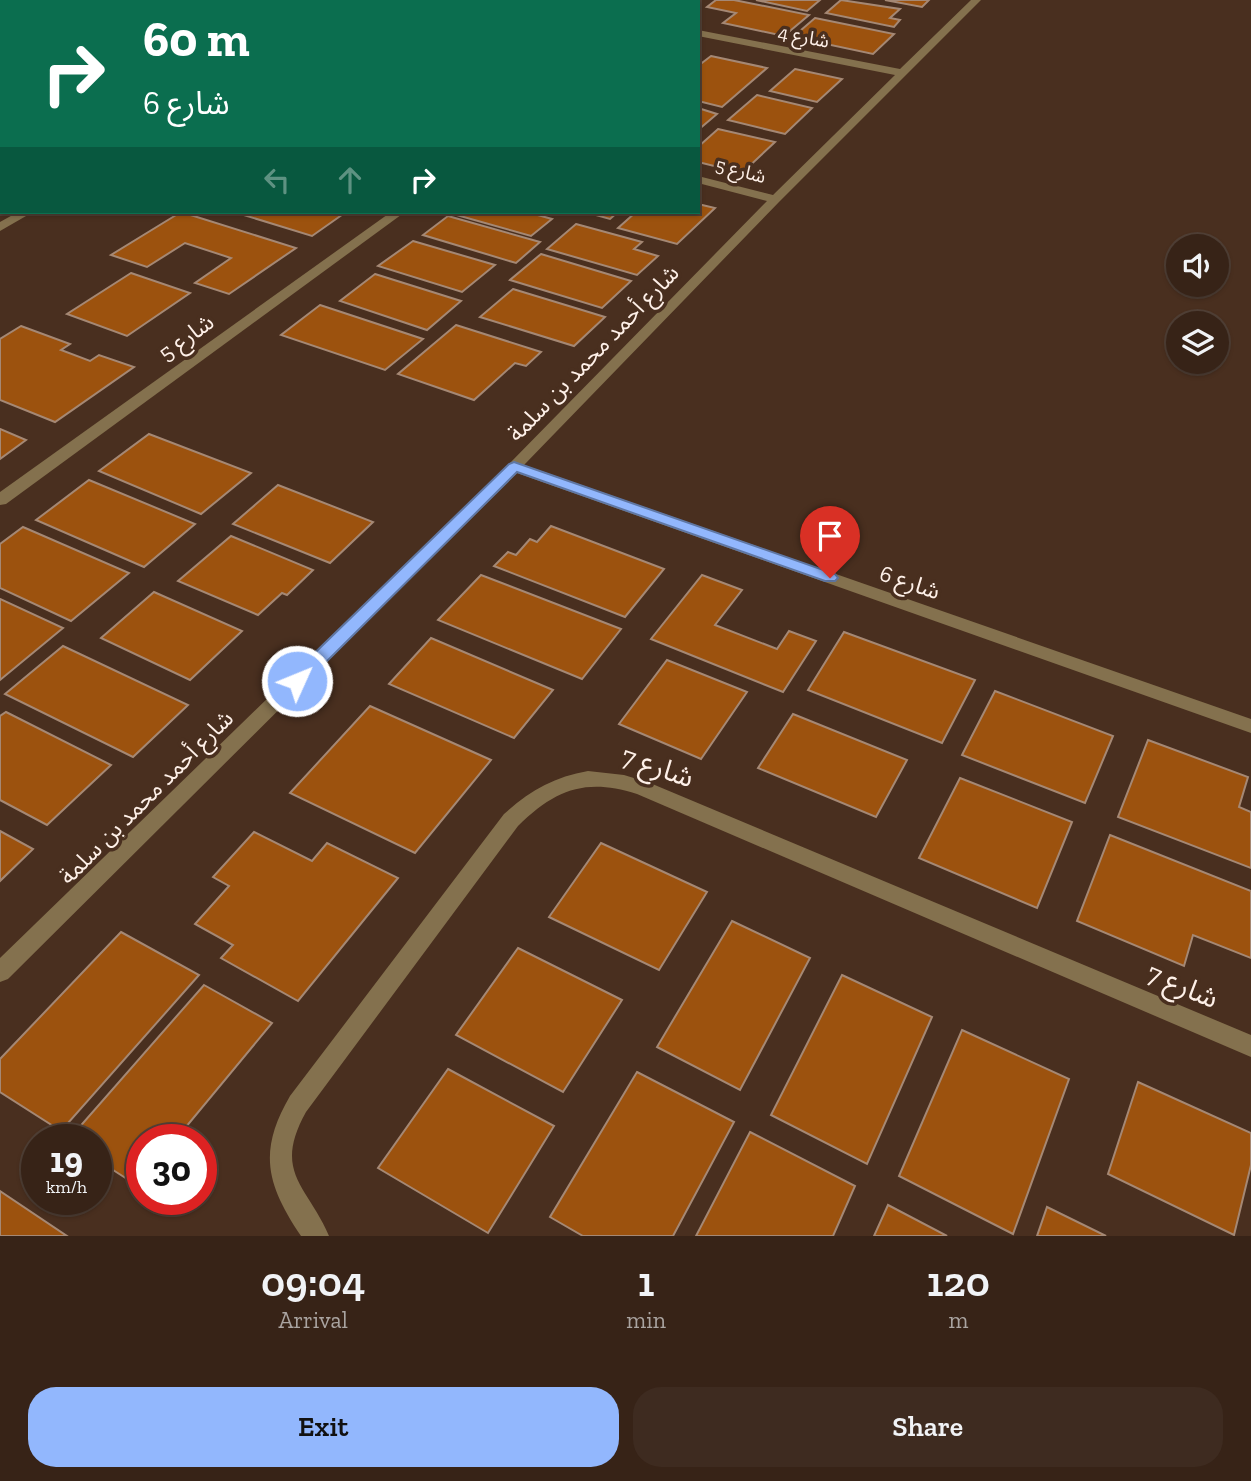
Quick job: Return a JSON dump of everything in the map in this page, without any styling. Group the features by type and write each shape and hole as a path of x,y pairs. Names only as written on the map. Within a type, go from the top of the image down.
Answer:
{"street":[{"name":"شارع أحمد محمد بن سلمة","path":"0,972 514,467 775,199 976,0"},
{"name":"شارع 4","path":"700,33 903,73"},
{"name":"شارع 5","path":"700,180 775,199"},
{"path":"0,227 23,214"},
{"name":"شارع 5","path":"0,500 396,214"},
{"name":"شارع 6","path":"514,467 1251,726"},
{"name":"شارع 7","path":"316,1236 300,1215 289,1191 282,1163 283,1134 298,1104 511,820 528,802 549,789 580,779 607,778 643,788 1251,1046"}],"building":[{"path":"716,0 734,0 809,15 784,36 723,23 736,13 707,7"},
{"path":"756,0 820,0 807,11"},
{"path":"841,0 900,9 890,18 900,20 894,27 826,13"},
{"path":"885,0 929,0 922,7"},
{"path":"815,18 894,34 873,54 793,37"},
{"path":"711,56 767,68 722,107 700,102 700,64"},
{"path":"795,69 842,79 817,102 770,91"},
{"path":"757,95 812,108 785,134 728,120"},
{"path":"700,109 717,114 700,128"},
{"path":"718,129 775,142 742,173 700,162 700,145"},
{"path":"700,204 715,208 677,244 618,228 634,214 700,214"},
{"path":"178,214 187,214 296,248 229,294 195,283 231,258 185,243 147,267 111,255"},
{"path":"240,214 343,214 312,236"},
{"path":"453,214 534,214 552,219 531,236"},
{"path":"592,214 616,214 610,219"},
{"path":"448,216 540,242 516,263 423,235"},
{"path":"576,224 642,242 634,249 658,256 637,275 547,249"},
{"path":"413,241 495,265 462,292 378,266"},
{"path":"541,254 631,281 602,308 510,280"},
{"path":"131,273 190,293 127,336 67,314"},
{"path":"375,274 461,301 427,330 340,301"},
{"path":"513,289 605,317 574,346 480,317"},
{"path":"320,305 423,339 385,370 281,335"},
{"path":"456,325 541,352 526,366 515,363 474,400 398,374"},
{"path":"21,326 70,344 61,350 90,361 99,355 134,367 55,422 0,400 0,339"},
{"path":"0,429 26,440 0,459"},
{"path":"149,434 251,473 201,514 99,471"},
{"path":"89,480 195,524 144,567 36,520"},
{"path":"278,485 373,522 330,563 233,524"},
{"path":"551,526 664,569 625,617 494,566 508,552 516,555 530,539 537,542"},
{"path":"23,527 129,573 71,621 0,588 0,544"},
{"path":"231,536 313,570 287,595 282,593 258,615 178,581"},
{"path":"481,575 621,629 582,679 438,620"},
{"path":"702,575 742,590 715,625 777,649 789,631 816,641 783,692 651,639"},
{"path":"154,592 242,631 190,680 101,638"},
{"path":"0,599 63,628 0,680"},
{"path":"844,632 975,680 942,743 808,690"},
{"path":"431,638 553,690 514,738 389,684"},
{"path":"63,646 188,705 133,757 5,694"},
{"path":"667,660 747,692 701,759 619,724"},
{"path":"995,691 1113,736 1085,803 962,755"},
{"path":"370,706 491,760 415,853 290,793"},
{"path":"6,712 111,765 47,825 0,800 0,716"},
{"path":"793,714 907,760 876,817 758,768"},
{"path":"1148,740 1248,777 1239,807 1251,812 1251,868 1118,817"},
{"path":"960,778 1072,822 1037,908 919,858"},
{"path":"0,831 33,849 0,881"},
{"path":"254,832 312,861 327,843 398,878 298,1001 221,958 233,945 195,924 229,886 213,877"},
{"path":"1110,835 1251,891 1251,958 1193,935 1184,966 1077,921"},
{"path":"601,843 707,892 659,970 549,917"},
{"path":"732,921 810,958 740,1090 657,1047"},
{"path":"121,932 199,975 67,1124 50,1124 0,1092 0,1059"},
{"path":"518,948 622,1000 563,1092 456,1035"},
{"path":"842,975 932,1017 867,1164 771,1115"},
{"path":"204,985 272,1023 188,1124 126,1124 126,1178 112,1169 112,1124 82,1124"},
{"path":"962,1030 1069,1079 1013,1234 899,1176"},
{"path":"448,1069 554,1126 488,1233 378,1168"},
{"path":"637,1072 734,1122 673,1236 583,1236 550,1217"},
{"path":"1138,1082 1251,1133 1251,1165 1234,1235 1108,1174"},
{"path":"750,1132 855,1186 833,1236 696,1236"},
{"path":"0,1191 21,1205 21,1215 36,1215 67,1236 0,1236"},
{"path":"888,1205 947,1236 874,1236"},
{"path":"1047,1207 1106,1236 1037,1236"}],"route":[{"path":"297,681 514,467 830,578"}]}
